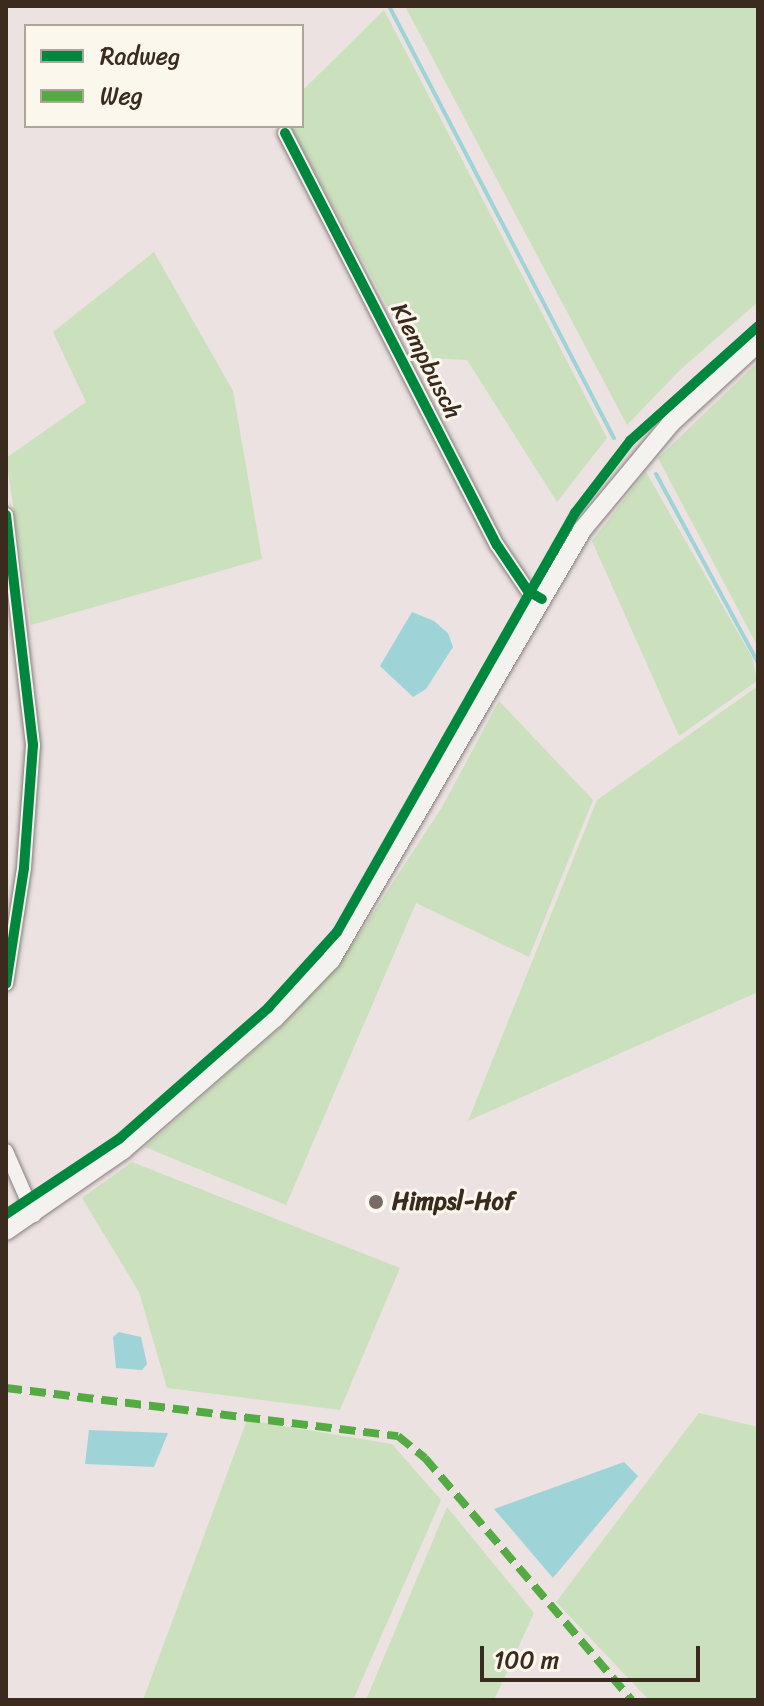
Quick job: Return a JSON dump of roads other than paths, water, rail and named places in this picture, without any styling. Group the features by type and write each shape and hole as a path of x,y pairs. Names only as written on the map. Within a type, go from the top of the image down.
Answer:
{"main road":[{"path":"6,1231 34,1215 123,1150 275,1018 331,960 582,530 630,468 758,343"}],"street":[{"name":"Klempbusch","path":"285,133 497,545 528,591 542,599"},
{"path":"6,515 33,745 24,868 6,984"},
{"path":"6,1151 34,1215"}],"water":[{"path":"412,612 434,621 448,633 453,647 426,689 413,697 380,666"},
{"path":"119,1332 141,1337 147,1364 142,1370 116,1368 113,1337"},
{"path":"89,1430 168,1433 154,1467 85,1464"},
{"path":"624,1462 638,1476 553,1578 494,1509"}],"waterway":[{"path":"389,6 614,438"},
{"path":"656,474 758,663"}],"place":[{"name":"Himpsl-Hof","path":"376,1202"}]}
